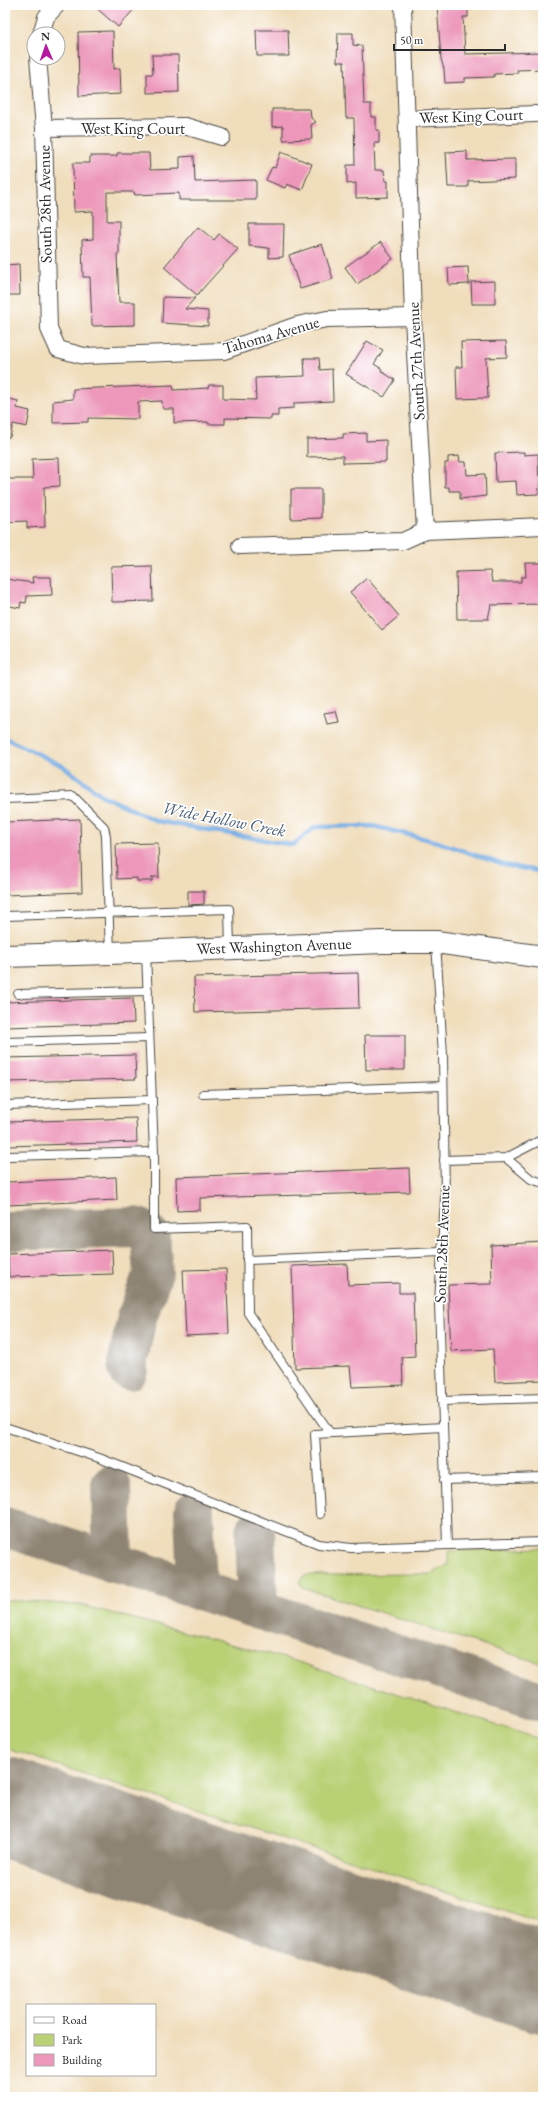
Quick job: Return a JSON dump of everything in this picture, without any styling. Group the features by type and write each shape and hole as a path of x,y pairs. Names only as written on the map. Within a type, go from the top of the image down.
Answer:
{"main road":[{"name":"West Washington Avenue","path":"5,956 146,952 382,942 436,942 543,957"}],"street":[{"path":"43,26 46,17 57,5"},
{"name":"South 27th Avenue","path":"403,5 413,317 425,531"},
{"name":"South 28th Avenue","path":"39,66 44,128 48,329 58,349"},
{"name":"West King Court","path":"407,118 535,114"},
{"name":"West King Court","path":"44,128 185,126 222,137"},
{"name":"Tahoma Avenue","path":"58,349 84,356 224,350 297,325 327,319 413,317"},
{"path":"240,546 403,541 425,531 543,526"}],"lane":[{"path":"5,799 73,796 104,827 106,836 110,953"},
{"path":"5,916 229,909 230,948"},
{"name":"South 28th Avenue","path":"436,942 443,1086 444,1230 441,1252 439,1303 447,1545"},
{"path":"146,952 154,1152 154,1229 247,1226 248,1313 330,1433"},
{"path":"18,994 148,991"},
{"path":"5,1042 149,1038"},
{"path":"203,1094 443,1086"},
{"path":"7,1105 152,1100"},
{"path":"444,1160 506,1158 543,1139"},
{"path":"9,1156 154,1152"},
{"path":"506,1158 531,1179 543,1183"},
{"path":"247,1260 441,1252"},
{"path":"442,1401 543,1398"},
{"path":"5,1428 99,1458 319,1544 351,1548 543,1542"},
{"path":"320,1514 315,1434 443,1428"},
{"path":"444,1480 543,1477"}],"green space":[{"path":"543,1548 543,1664 303,1588 299,1581 307,1575 430,1574 448,1565 448,1551"},
{"path":"5,1600 81,1605 292,1660 543,1740 543,1923 5,1748"}],"building":[{"path":"93,5 138,5 118,27"},
{"path":"437,5 468,5 468,17 463,17 465,54 543,52 543,69 517,70 518,73 494,74 494,77 465,78 465,82 445,83 444,69 441,59"},
{"path":"256,30 288,30 289,56 257,56"},
{"path":"113,31 114,69 120,68 121,94 79,96 78,32"},
{"path":"338,33 353,33 353,45 362,46 364,104 371,104 371,117 376,117 376,130 379,130 379,143 374,143 375,170 384,170 385,181 388,181 388,197 356,198 356,183 347,184 347,165 355,165 354,118 346,118 344,62 337,62"},
{"path":"152,55 178,55 179,92 147,93 147,74 153,74"},
{"path":"272,109 310,109 311,118 316,122 311,125 312,139 283,140 283,126 272,127"},
{"path":"467,151 467,160 515,159 515,179 468,181 468,187 448,187 446,152"},
{"path":"281,152 312,164 302,190 287,184 285,188 266,180 272,167 275,168"},
{"path":"117,153 149,153 150,170 180,169 180,157 194,156 195,182 256,180 256,200 179,200 179,193 135,195 134,192 107,192 107,221 119,221 119,254 117,254 119,302 135,302 135,325 92,326 90,277 83,277 82,240 93,239 93,211 74,212 73,163 90,163 90,156 117,156"},
{"path":"249,224 284,224 283,257 269,258 269,248 249,246"},
{"path":"198,227 214,240 219,234 238,249 197,295 164,267"},
{"path":"381,242 393,259 357,284 345,267"},
{"path":"322,244 333,279 300,289 289,255"},
{"path":"19,264 20,295 5,295 5,265"},
{"path":"468,267 469,284 449,285 448,268"},
{"path":"495,281 495,304 472,304 471,282"},
{"path":"163,297 195,298 185,309 208,311 208,326 162,323"},
{"path":"367,341 383,350 374,364 382,369 381,371 395,380 384,397 346,374"},
{"path":"506,341 507,357 486,358 488,398 457,399 456,367 462,367 461,342"},
{"path":"304,358 319,358 320,370 332,369 333,401 294,403 294,408 278,409 278,416 271,416 271,419 225,418 225,424 208,424 208,422 174,423 174,409 163,409 162,401 138,402 138,419 88,418 88,422 53,423 53,401 73,399 73,389 173,385 174,390 208,388 209,385 223,385 223,399 256,400 255,378 305,376"},
{"path":"5,398 18,401 17,408 30,411 27,427 13,424 10,437 5,437"},
{"path":"366,433 366,441 386,440 386,462 343,463 343,456 307,457 307,439 343,438 343,434"},
{"path":"524,452 524,455 538,454 539,494 517,495 516,481 496,482 495,453"},
{"path":"459,456 460,462 466,462 467,475 485,474 486,496 460,499 460,491 449,491 449,487 445,487 445,463 448,463 448,457"},
{"path":"59,458 60,486 44,487 45,527 27,528 27,521 5,522 5,479 33,479 32,459"},
{"path":"291,489 321,489 321,518 291,519"},
{"path":"525,563 543,563 543,604 491,605 488,619 457,619 456,572 490,571 492,582 521,582 521,577 526,577"},
{"path":"152,566 153,601 112,602 111,567"},
{"path":"32,577 51,577 52,595 27,596 26,603 21,602 20,608 5,605 5,579 33,583"},
{"path":"367,578 399,616 382,630 350,592"},
{"path":"336,711 339,722 327,724 324,713"},
{"path":"80,819 82,892 5,895 5,822"},
{"path":"158,843 159,877 152,877 152,881 137,881 137,878 117,879 116,844"},
{"path":"188,891 204,891 204,904 188,905"},
{"path":"358,973 359,1008 195,1012 194,977"},
{"path":"133,998 134,1023 5,1027 5,1002"},
{"path":"365,1035 405,1035 405,1070 366,1070"},
{"path":"135,1055 136,1079 5,1082 5,1058"},
{"path":"136,1118 137,1142 8,1146 7,1122"},
{"path":"409,1168 410,1192 200,1198 200,1210 177,1211 176,1177"},
{"path":"116,1177 117,1200 8,1205 7,1182"},
{"path":"543,1242 543,1380 495,1382 493,1349 451,1351 448,1285 492,1284 491,1245"},
{"path":"112,1250 113,1274 9,1277 8,1254"},
{"path":"347,1264 348,1285 399,1283 399,1293 413,1293 415,1356 402,1357 403,1385 352,1387 350,1366 295,1368 292,1266"},
{"path":"226,1269 229,1334 186,1336 183,1270"}],"waterway":[{"name":"Wide Hollow Creek","path":"5,738 63,766 103,796 157,821 293,845 315,827 373,826 438,842 504,865 543,872"}],"taxiway":[{"path":"7,1231 134,1227 141,1229 150,1236 153,1273 137,1317 128,1360 128,1370"},
{"path":"111,1485 113,1563"},
{"path":"194,1511 197,1590"},
{"path":"5,1527 543,1702"},
{"path":"255,1531 258,1610"}],"runway":[{"path":"5,1807 543,1983"}]}
